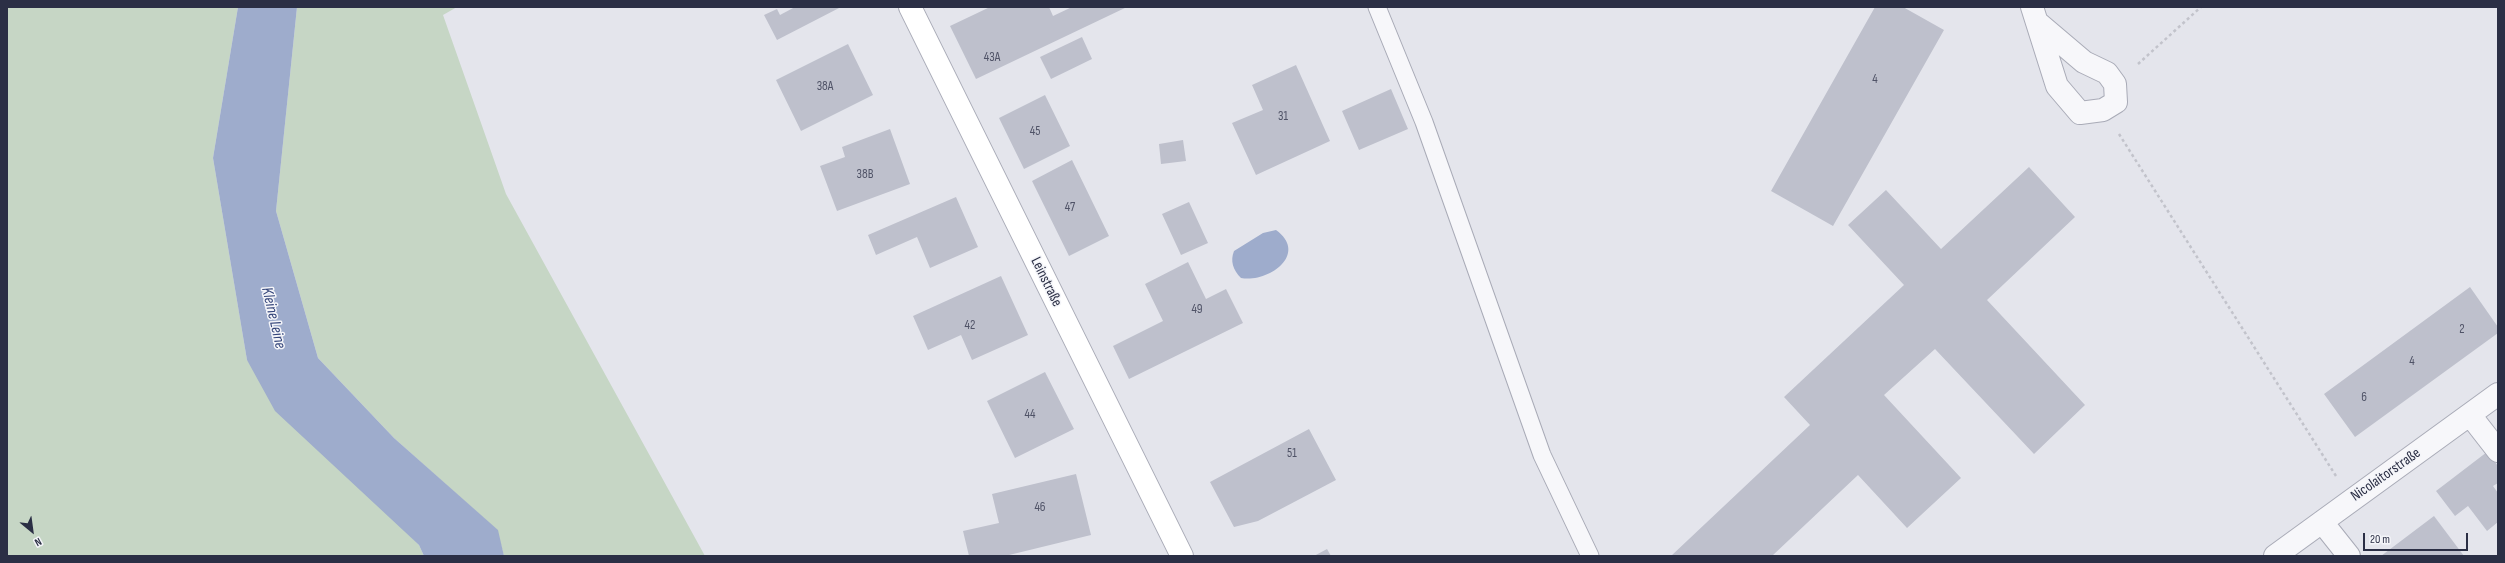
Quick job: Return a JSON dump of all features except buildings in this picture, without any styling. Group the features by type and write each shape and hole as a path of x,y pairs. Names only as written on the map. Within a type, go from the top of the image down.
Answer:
{"street":[{"name":"Leinstraße","path":"910,7 1182,556"},
{"path":"2035,15 2084,62 2107,73 2115,84 2116,102 2103,110 2080,113 2057,86 2035,15"},
{"name":"Nicolaitorstraße","path":"2275,556 2498,394"},
{"path":"2470,415 2498,451"},
{"path":"2322,522 2349,556"}],"lane":[{"path":"1377,7 1424,122 1542,455 1590,556"}],"path":[{"path":"2115,84 2201,7"},
{"path":"2103,110 2351,500"}],"green space":[{"path":"7,7 238,7 213,158 247,360 419,545 424,556 7,556"},
{"path":"297,7 457,7 443,15 506,194 705,556 504,556 497,530 394,438 318,358 276,211"}],"water":[{"name":"Kleine Leine","path":"238,7 297,7 276,211 318,358 394,438 498,530 504,556 424,556 419,545 275,411 247,360 213,158"},
{"path":"1276,230 1285,239 1288,248 1287,257 1281,265 1263,276 1241,278 1233,265 1232,258 1234,251 1263,233"}]}
